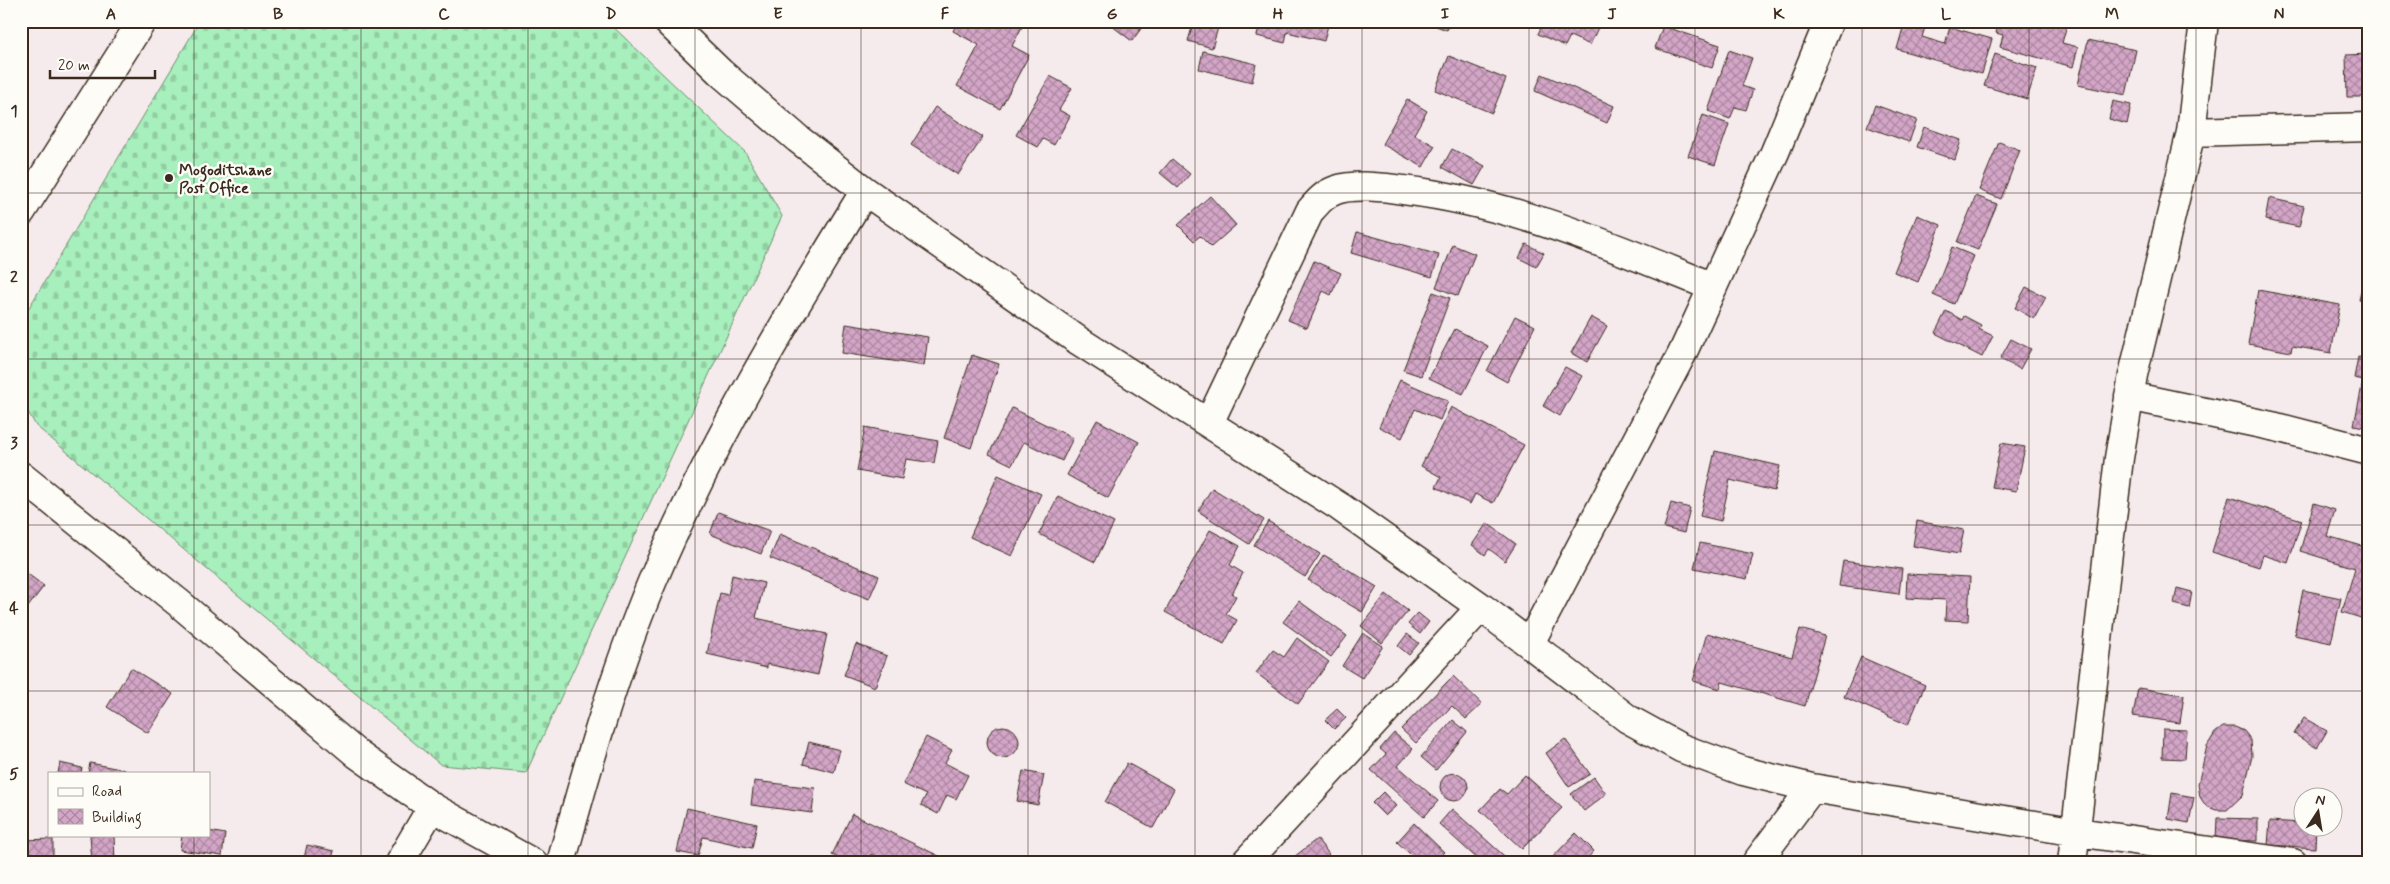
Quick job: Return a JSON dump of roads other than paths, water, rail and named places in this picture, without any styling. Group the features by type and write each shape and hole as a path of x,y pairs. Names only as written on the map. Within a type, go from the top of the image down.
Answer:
{"street":[{"path":"21,212 142,21"},
{"path":"667,21 721,73 798,140 865,191 1079,341 1340,507 1530,643 1628,719 1681,748 1743,771 1812,788 2077,832 2293,863"},
{"path":"1530,643 1682,354 1775,152 1829,21"},
{"path":"2072,863 2077,832 2107,545 2129,396 2191,132 2204,21"},
{"path":"2191,132 2369,128"},
{"path":"1209,423 1310,211 1321,198 1336,190 1379,187 1436,194 1518,213 1580,234 1713,287"},
{"path":"561,863 608,702 652,583 703,474 790,313 865,191"},
{"path":"2129,396 2276,427 2369,451"},
{"path":"21,476 180,604 357,754 432,807 533,863"},
{"path":"1245,863 1481,607"},
{"path":"1756,863 1812,788"},
{"path":"399,863 432,807"}],"place":[{"name":"Mogoditshane Post Office","path":"169,178"}]}
